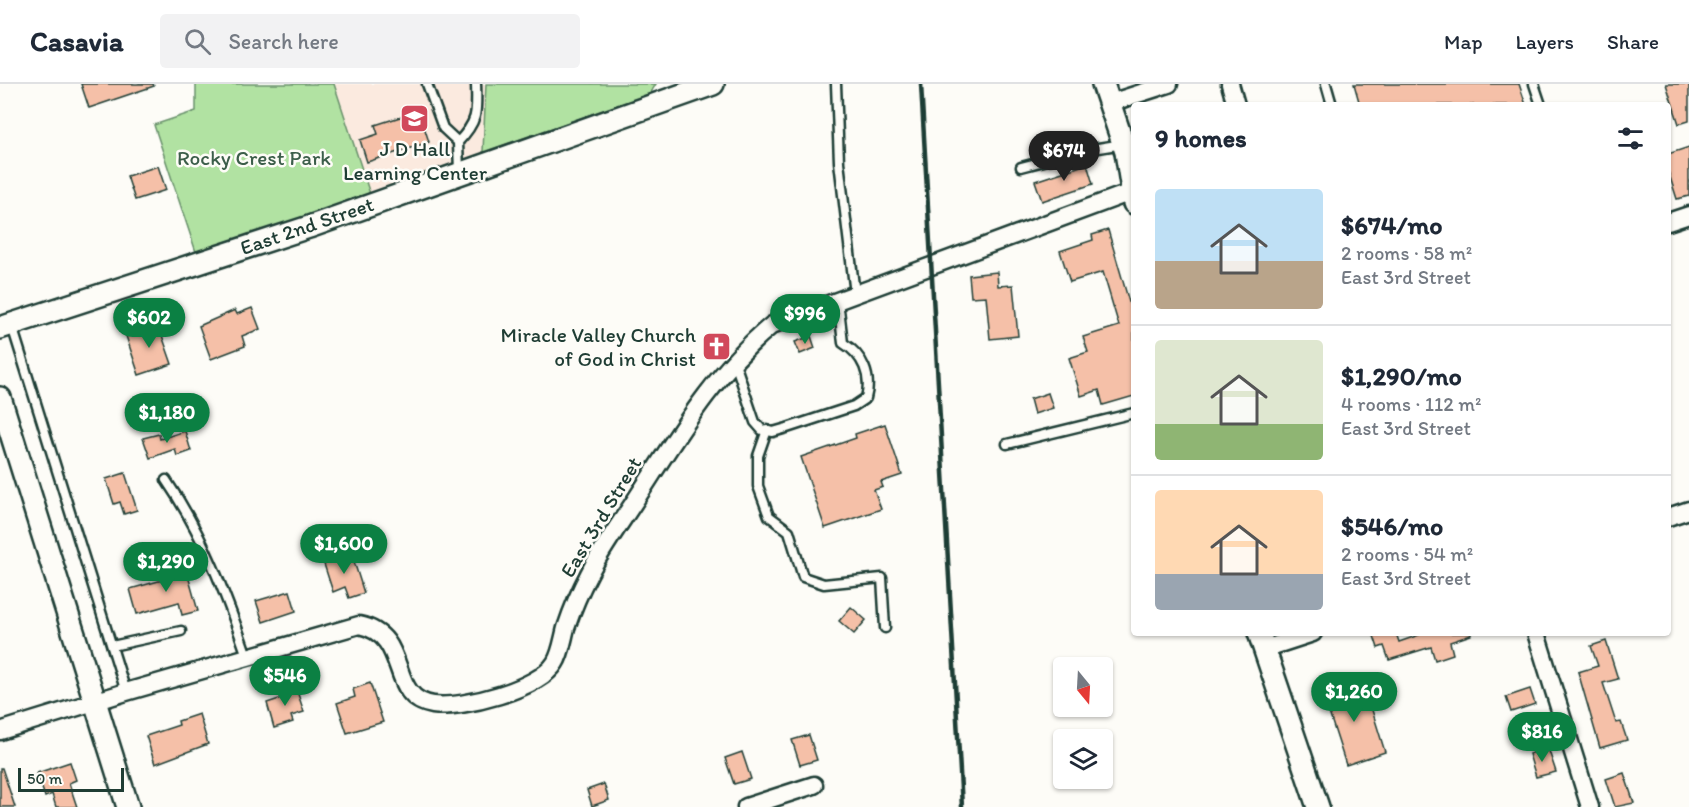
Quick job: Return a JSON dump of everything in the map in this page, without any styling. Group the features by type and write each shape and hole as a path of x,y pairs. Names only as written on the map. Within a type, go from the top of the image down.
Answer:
{"street":[{"name":"East 2nd Street","path":"6,326 309,227 459,172 714,84"},
{"path":"1131,185 1124,144 1107,94 1169,84"},
{"path":"1230,84 1235,102"},
{"name":"East 3rd Street","path":"0,731 247,656 359,625 373,628 386,640 394,652 407,689 417,701 436,705 466,703 503,693 537,679 555,664 570,617 589,573 692,414 734,360 771,325 1131,198"},
{"path":"1671,221 1689,215"},
{"path":"0,398 128,807"},
{"path":"1671,516 1689,510"},
{"path":"1294,636 1262,641 1317,807"},
{"path":"1537,636 1590,807"},
{"path":"746,807 814,785"}],"lane":[{"path":"427,84 443,128 458,142"},
{"path":"459,172 458,142 473,126 477,111 476,84"},
{"path":"836,84 839,162 855,294"},
{"path":"1326,84 1331,102"},
{"path":"1534,84 1540,102"},
{"path":"1021,167 1086,150 1124,144"},
{"path":"734,360 755,422 767,430 787,428 854,406 866,398 869,387 867,373 859,355 843,343 838,301"},
{"path":"6,326 126,692"},
{"path":"1007,444 1131,413"},
{"path":"767,430 758,456 758,486 770,516 789,531 803,577 824,584 882,578 885,628"},
{"path":"166,480 183,505 203,543 232,612 247,656"},
{"path":"112,646 181,631"}],"shaded area":[{"name":"J D Hall Learning Center","path":"334,84 486,84 483,152 370,194"}],"green space":[{"name":"Rocky Crest Park","path":"196,84 334,84 370,194 197,255 154,125 196,111"},
{"path":"486,84 656,84 650,94 483,152"}],"building":[{"path":"81,84 153,84 154,86 89,108"},
{"path":"1354,84 1519,84 1525,102 1359,102"},
{"path":"1666,84 1689,84 1689,121 1679,124"},
{"path":"419,111 429,142 367,162 360,140 378,134 375,125"},
{"path":"1689,147 1689,196 1677,199 1671,180 1671,153"},
{"path":"1087,164 1093,184 1042,201 1035,181"},
{"path":"158,166 166,190 135,200 127,176"},
{"path":"1108,230 1131,309 1131,397 1103,405 1099,390 1081,396 1069,358 1088,352 1083,337 1119,326 1103,272 1070,282 1060,251 1093,240 1092,235"},
{"path":"997,272 998,286 1013,285 1018,336 990,339 986,296 971,297 969,275"},
{"path":"252,308 260,329 242,336 245,346 211,359 199,326 235,310 237,314"},
{"path":"157,321 172,364 139,375 126,336 146,330 145,325"},
{"path":"811,336 815,348 800,354 795,342"},
{"path":"1048,393 1053,408 1034,414 1030,399"},
{"path":"885,424 902,475 881,482 883,487 874,490 881,509 825,528 801,457 856,438 855,434"},
{"path":"185,431 191,451 177,456 175,449 150,458 143,438 159,434 160,439"},
{"path":"125,473 137,510 124,514 120,502 114,504 106,479"},
{"path":"351,552 364,593 349,598 345,587 333,592 323,561"},
{"path":"185,565 198,611 182,615 179,602 137,614 130,589 173,577 170,569"},
{"path":"290,591 296,611 263,622 256,601"},
{"path":"851,607 866,620 854,634 839,621"},
{"path":"1374,636 1397,636 1399,642 1416,636 1468,636 1450,642 1453,654 1435,660 1431,647 1389,660 1384,646 1378,648"},
{"path":"1606,641 1618,679 1603,683 1616,723 1621,722 1627,740 1600,748 1578,672 1598,666 1591,646"},
{"path":"1363,681 1385,752 1346,765 1323,694"},
{"path":"370,683 383,722 347,733 337,703 355,697 353,689"},
{"path":"295,685 304,712 291,716 293,722 274,728 267,703 282,698 280,690"},
{"path":"1530,689 1535,704 1511,712 1506,697"},
{"path":"199,714 208,744 155,764 146,736 179,725 178,721"},
{"path":"809,735 817,760 800,765 792,740"},
{"path":"1548,748 1556,772 1536,777 1529,754"},
{"path":"742,752 751,779 734,784 725,758"},
{"path":"70,762 76,780 69,783 77,807 56,807 52,794 45,797 37,773"},
{"path":"0,768 2,768 15,807 0,807"},
{"path":"1624,773 1634,803 1615,807 1606,779"},
{"path":"604,784 609,800 592,806 587,790"}],"railway":[{"path":"921,84 962,807"}],"place":[{"name":"J D Hall Learning Center","path":"415,118"},
{"name":"Miracle Valley Church of God in Christ","path":"717,347"}]}
